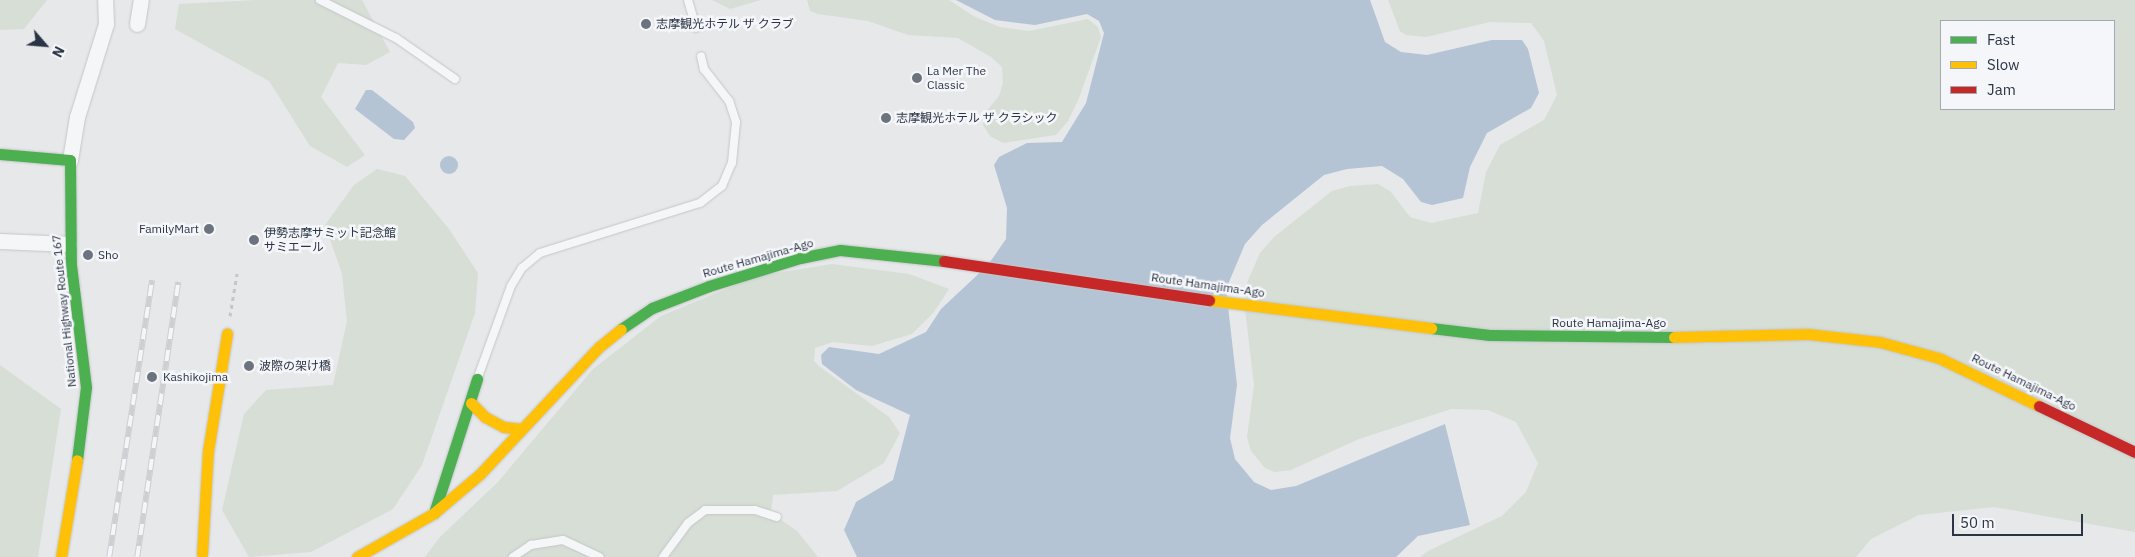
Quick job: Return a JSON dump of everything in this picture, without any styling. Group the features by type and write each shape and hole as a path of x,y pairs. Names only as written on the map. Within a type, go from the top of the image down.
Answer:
{"main road":[{"path":"0,154 70,160"},
{"name":"National Highway Route 167","path":"61,557 86,388 69,244 70,160"},
{"name":"Route Hamajima-Ago","path":"357,557 434,514 480,474 599,347 652,308 800,258 840,250 940,260 1286,311 1490,335 1610,339 1808,334 1880,342 1939,358 2135,452"},
{"path":"203,556 208,451 227,334"},
{"path":"434,514 478,379"},
{"path":"470,403 485,417 504,427 522,429"}],"street":[{"path":"70,160 77,117 106,24 105,0"},
{"path":"137,24 141,0"},
{"path":"0,241 69,244"}],"lane":[{"path":"320,0 396,38 455,79"},
{"path":"688,0 696,28"},
{"path":"478,379 511,286 522,268 540,253 700,203 722,186 732,163 736,122 729,101 704,69 701,56"},
{"path":"663,557 688,523 705,510 747,510 777,517"},
{"path":"513,557 531,545 563,540 599,557"}],"path":[{"path":"227,334 237,274"}],"shaded area":[{"path":"0,0 47,0 24,29 0,30"},
{"path":"256,0 362,0 390,52 366,65 338,63 321,97 365,155 347,167 310,146 269,81 175,29 179,4"},
{"path":"712,0 761,0 730,9"},
{"path":"807,0 949,0 975,17 1000,27 1029,31 1088,19 1098,27 1101,37 1079,98 1068,121 1056,135 1003,143 990,136 983,125 985,113 999,96 1003,83 1002,67 991,57 958,38 908,35 868,21 818,14 810,11"},
{"path":"1388,0 2135,0 2135,532 1994,507 1919,515 1871,539 1856,557 1420,557 1428,551 1502,516 1526,492 1538,463 1516,422 1488,410 1451,409 1359,439 1291,470 1274,472 1265,468 1251,451 1247,437 1254,385 1243,292 1260,253 1274,237 1332,191 1350,186 1378,184 1391,192 1410,217 1431,223 1478,213 1486,172 1500,145 1544,120 1557,95 1544,41 1531,23 1490,22 1426,37 1406,35 1400,31"},
{"path":"377,169 405,176 449,229 478,273 475,313 422,465 393,509 311,552 249,557 222,510 244,414 266,390 333,385 347,321 342,274 325,225 354,185"},
{"path":"832,264 909,274 949,289 934,312 912,334 872,346 833,342 815,348 814,361 820,367 889,417 900,433 884,463 837,491 773,495 771,513 797,531 818,557 425,557 440,537 498,482 593,369 661,316 757,276"},
{"path":"0,365 61,409 38,557 0,557"}],"water":[{"path":"956,0 1370,0 1385,42 1401,52 1427,55 1492,40 1522,40 1528,49 1539,93 1531,108 1487,133 1470,167 1463,198 1432,205 1421,202 1403,179 1382,166 1347,169 1324,175 1262,225 1245,244 1226,289 1237,385 1230,438 1235,459 1254,482 1271,490 1296,486 1445,424 1470,525 1418,536 1396,557 857,557 844,530 856,502 893,480 910,415 856,390 822,364 821,355 829,347 879,354 926,332 941,309 988,265 1006,239 1007,208 994,165 999,157 1027,143 1062,142 1086,103 1104,33 1099,21 1087,14 1035,25 995,20"},
{"path":"366,90 372,90 413,122 415,128 404,140 394,139 355,109"},
{"path":"445,156 453,156 458,161 456,172 445,174 440,169 440,161"}],"railway":[{"path":"109,557 152,280"},
{"path":"137,557 178,282"}],"traffic: fast":[{"path":"0,154 70,160 71,265 86,387 77,460"},
{"path":"621,329 652,308 709,286 800,258 840,250 944,261"},
{"path":"1431,328 1490,335 1674,337"},
{"path":"434,513 477,379"}],"traffic: slow":[{"path":"1209,300 1431,328"},
{"path":"357,557 434,513 480,474 599,347 621,329"},
{"path":"202,554 208,451 227,334"},
{"path":"1674,337 1808,334 1880,342 1939,358 2039,406"},
{"path":"471,403 485,417 504,427 522,429"},
{"path":"61,557 77,460"}],"traffic: jam":[{"path":"944,261 1209,300"},
{"path":"2039,406 2135,452"}],"place":[{"name":"志摩観光ホテル ザ クラブ","path":"646,24"},
{"name":"La Mer The Classic","path":"917,78"},
{"name":"志摩観光ホテル ザ クラシック","path":"886,118"},
{"name":"FamilyMart","path":"209,229"},
{"name":"伊勢志摩サミット記念館 サミエール","path":"254,240"},
{"name":"Sho","path":"88,255"},
{"name":"波際の架け橋","path":"249,366"},
{"name":"Kashikojima","path":"152,377"}]}
